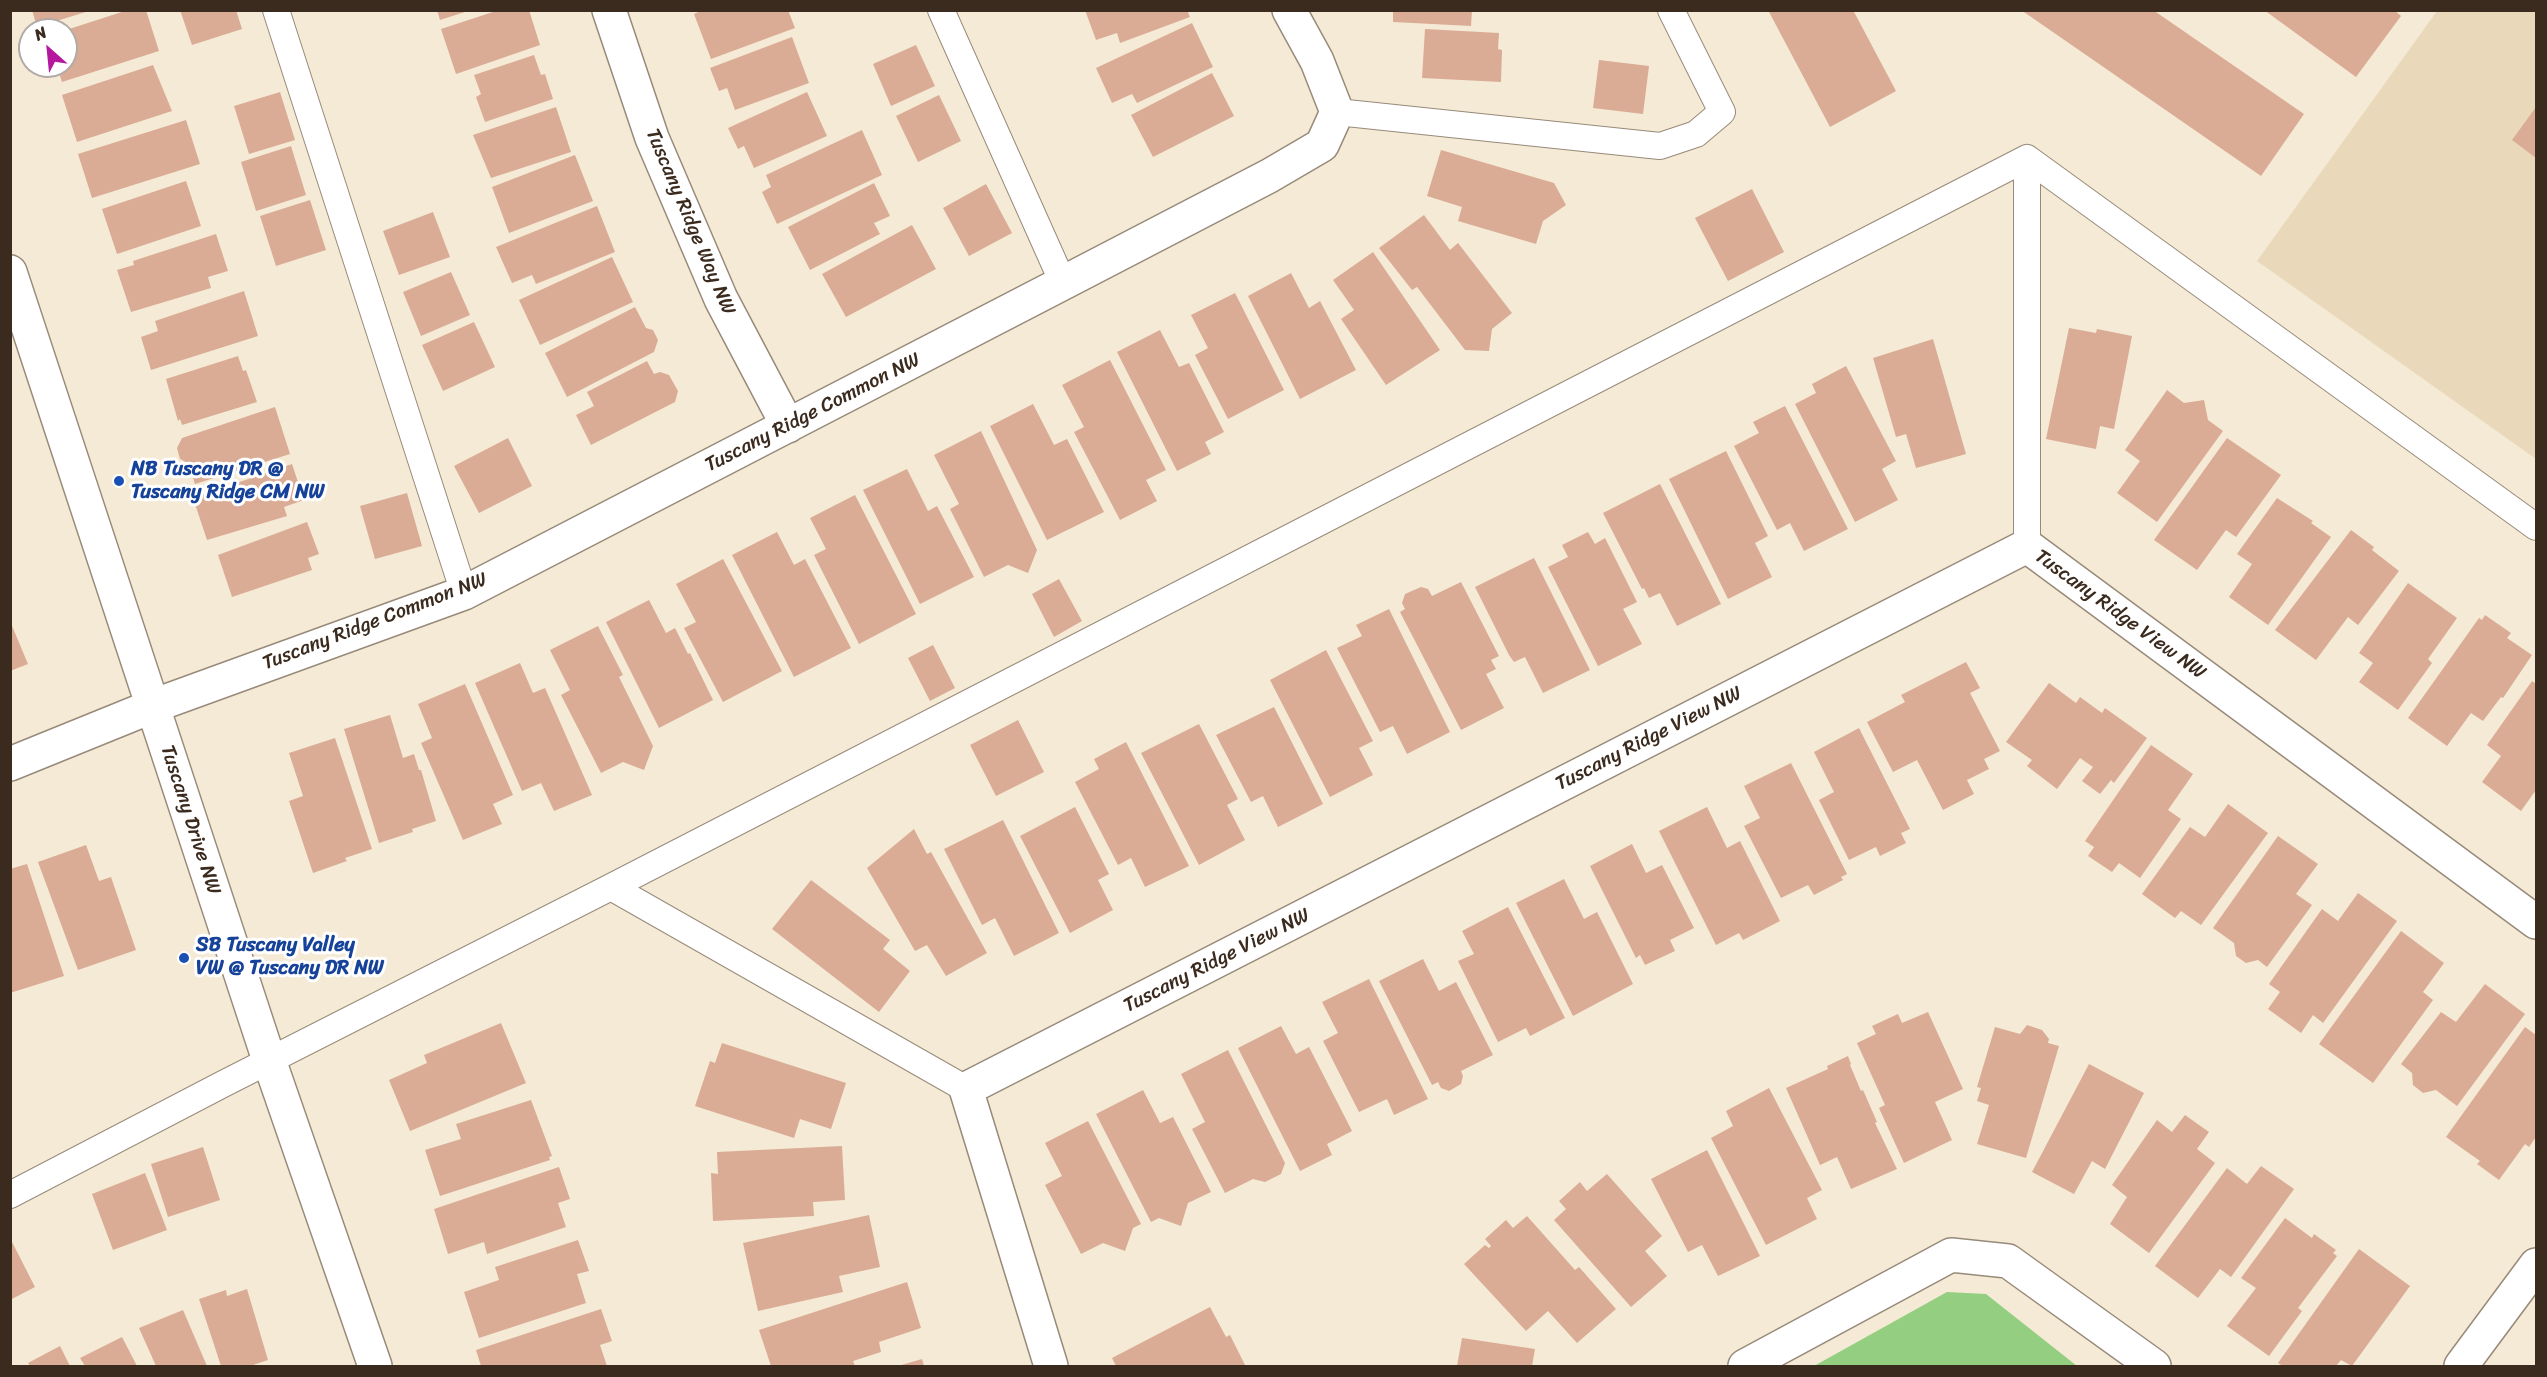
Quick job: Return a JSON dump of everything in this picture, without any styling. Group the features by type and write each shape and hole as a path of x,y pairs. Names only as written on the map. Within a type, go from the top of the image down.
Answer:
{"street":[{"name":"Tuscany Ridge Way NW","path":"609,10 652,138 721,299 788,426"},
{"path":"1289,10 1317,62 1337,112"},
{"name":"Tuscany Ridge Common NW","path":"10,764 153,706 464,593 1269,176 1322,145 1337,112"},
{"name":"Tuscany Drive NW","path":"10,272 270,1060 375,1366"},
{"name":"Tuscany Ridge View NW","path":"966,1089 2027,546 2536,922"},
{"path":"966,1089 1051,1366"},
{"path":"1745,1366 1951,1255 2008,1261 2154,1366"},
{"path":"2461,1366 2536,1265"}],"lane":[{"path":"276,10 464,593"},
{"path":"941,10 1063,283"},
{"path":"1337,112 1660,146 1696,134 1722,112 1671,10"},
{"path":"2027,158 2536,527"},
{"path":"2027,158 2027,546"},
{"path":"10,1195 2027,158"},
{"path":"611,887 966,1089"}],"shaded area":[{"path":"2437,11 2536,11 2536,459 2257,261"}],"green space":[{"path":"1947,1292 1986,1294 2077,1366 1814,1366"}],"building":[{"path":"32,10 89,10 66,18 34,18"},
{"path":"128,10 146,10 159,51 78,77 78,26"},
{"path":"180,10 236,10 242,29 192,45"},
{"path":"437,10 468,10 468,11 440,20"},
{"path":"499,10 529,10 540,45 456,74 441,29"},
{"path":"703,10 788,10 795,28 711,59 694,14"},
{"path":"1085,10 1187,10 1190,17 1120,43 1117,33 1096,40"},
{"path":"1393,10 1472,10 1471,26 1393,22"},
{"path":"1768,10 1853,10 1896,91 1830,127"},
{"path":"2021,10 2153,10 2304,114 2261,176"},
{"path":"2264,10 2394,10 2401,16 2356,77"},
{"path":"1192,23 1213,67 1137,103 1132,94 1112,103 1096,68"},
{"path":"1425,29 1499,33 1498,49 1502,50 1501,82 1422,78"},
{"path":"792,37 809,83 735,110 727,88 719,91 710,68"},
{"path":"916,45 935,86 891,106 873,64"},
{"path":"534,55 541,75 545,74 553,99 485,122 476,97 481,94 474,75"},
{"path":"1599,60 1649,66 1643,114 1593,108"},
{"path":"153,65 172,111 77,142 62,95"},
{"path":"1212,73 1234,116 1153,157 1131,115"},
{"path":"61,78 75,78 62,82"},
{"path":"280,92 295,140 249,154 234,106"},
{"path":"807,92 827,136 754,168 744,146 738,149 728,128"},
{"path":"939,95 961,141 918,162 896,116"},
{"path":"556,107 571,152 491,178 473,135"},
{"path":"2536,107 2536,158 2512,140"},
{"path":"186,120 200,164 92,198 78,154"},
{"path":"862,130 882,175 777,224 762,192 771,187 766,175"},
{"path":"291,146 306,195 256,211 241,162"},
{"path":"1441,150 1554,183 1566,205 1543,221 1536,244 1458,221 1462,207 1427,196"},
{"path":"575,155 593,201 509,233 492,187"},
{"path":"186,181 201,226 117,254 102,209"},
{"path":"874,183 890,216 874,223 880,234 810,270 788,227"},
{"path":"986,184 1012,233 969,256 943,208"},
{"path":"1752,189 1784,252 1728,281 1695,218"},
{"path":"310,200 326,250 276,266 260,216"},
{"path":"597,206 615,252 536,284 532,275 512,283 496,247"},
{"path":"433,212 450,257 399,275 383,231"},
{"path":"1424,215 1450,250 1458,243 1512,313 1492,329 1489,351 1465,350 1417,287 1412,290 1379,248"},
{"path":"912,225 936,269 846,317 822,274"},
{"path":"216,234 228,271 208,277 211,288 131,312 117,270 134,265 133,261"},
{"path":"1373,252 1440,350 1386,385 1341,319 1354,310 1333,280"},
{"path":"612,257 633,302 540,345 519,300"},
{"path":"451,272 470,315 421,336 403,292"},
{"path":"1291,273 1309,308 1320,301 1356,370 1300,399 1248,296"},
{"path":"244,291 258,336 151,370 141,337 158,331 155,321"},
{"path":"1235,293 1284,390 1228,419 1195,355 1208,348 1191,315"},
{"path":"635,307 646,328 653,330 658,340 654,352 567,397 545,353"},
{"path":"474,322 495,367 443,391 422,345"},
{"path":"2069,328 2096,333 2097,329 2132,336 2114,429 2100,426 2096,449 2046,439"},
{"path":"1160,330 1179,367 1189,363 1224,432 1205,442 1211,454 1177,471 1117,352"},
{"path":"1933,339 1966,454 1916,468 1906,434 1896,437 1873,358"},
{"path":"238,356 243,371 246,370 257,402 182,425 180,419 178,421 166,379"},
{"path":"1110,360 1166,470 1146,480 1157,501 1120,520 1074,432 1084,427 1062,385"},
{"path":"647,361 654,374 660,372 669,375 678,391 675,402 591,445 576,415 594,406 587,392"},
{"path":"1846,366 1896,461 1882,469 1898,500 1855,522 1795,404 1816,393 1812,384"},
{"path":"2167,390 2184,403 2204,400 2208,420 2223,431 2157,522 2117,493 2140,461 2125,450"},
{"path":"1033,404 1054,445 1067,439 1104,512 1047,540 990,426"},
{"path":"1785,406 1848,529 1804,551 1790,523 1777,530 1734,446 1759,433 1753,422"},
{"path":"275,407 290,454 195,484 188,463 180,459 177,448 182,438"},
{"path":"981,431 1037,550 1028,573 1008,565 984,577 950,509 959,504 934,455"},
{"path":"508,438 532,486 479,513 454,466"},
{"path":"2227,438 2281,475 2236,537 2226,530 2197,570 2154,540"},
{"path":"1726,451 1768,536 1755,543 1772,577 1728,599 1669,479"},
{"path":"292,464 304,500 284,507 287,516 207,540 193,498"},
{"path":"907,469 928,511 937,506 974,577 920,604 863,490"},
{"path":"1660,484 1721,604 1677,626 1660,593 1649,598 1644,588 1642,589 1603,513"},
{"path":"407,493 422,546 375,559 360,506"},
{"path":"855,495 916,614 859,644 814,555 826,549 810,518"},
{"path":"2277,498 2313,521 2311,523 2331,537 2268,625 2229,597 2252,564 2237,554"},
{"path":"307,522 319,554 308,558 312,570 232,597 218,555"},
{"path":"2351,530 2374,547 2372,550 2399,571 2358,625 2348,617 2316,660 2275,630"},
{"path":"777,532 794,565 805,559 851,648 794,677 732,555"},
{"path":"1588,532 1595,544 1605,538 1637,602 1623,609 1642,644 1598,666 1548,567 1568,557 1562,545"},
{"path":"1534,558 1590,670 1543,693 1525,657 1514,662 1509,655 1475,587"},
{"path":"723,559 782,671 723,702 684,628 696,622 676,584"},
{"path":"1059,579 1082,621 1054,637 1032,594"},
{"path":"1461,582 1499,656 1491,660 1496,669 1486,674 1504,708 1461,730 1400,612 1405,609 1402,603 1405,594 1421,587 1428,589 1432,596"},
{"path":"2408,583 2457,618 2428,659 2432,663 2398,710 2359,682 2373,663 2359,653"},
{"path":"649,600 666,633 675,628 713,700 659,728 606,622"},
{"path":"1389,609 1450,732 1407,754 1393,726 1380,732 1337,648 1362,636 1356,625"},
{"path":"2485,615 2511,633 2507,638 2532,655 2503,698 2501,697 2483,721 2471,713 2447,746 2408,718 2479,618 2482,620"},
{"path":"10,621 28,664 10,671"},
{"path":"598,626 623,675 619,677 653,746 644,770 623,762 601,773 561,695 570,690 550,650"},
{"path":"933,645 955,688 930,701 908,658"},
{"path":"1326,650 1373,741 1359,748 1373,775 1330,797 1270,680"},
{"path":"1966,662 1980,688 1970,693 2000,751 1984,759 1989,769 1967,780 1974,794 1943,810 1917,760 1893,772 1867,722 1905,702 1901,695"},
{"path":"520,663 533,693 545,688 592,795 554,811 541,783 522,791 475,683"},
{"path":"2532,681 2536,684 2536,790 2521,811 2482,782 2501,756 2487,745"},
{"path":"2049,683 2076,703 2080,697 2102,713 2105,708 2147,738 2114,783 2111,780 2100,794 2082,781 2093,767 2080,758 2057,789 2027,766 2032,760 2006,742"},
{"path":"465,684 513,795 493,804 502,824 463,840 421,743 432,738 418,704"},
{"path":"1274,707 1323,804 1278,827 1263,796 1251,802 1216,735"},
{"path":"390,715 403,758 414,754 419,770 421,770 436,821 412,829 413,832 379,843 344,729"},
{"path":"1018,720 1044,772 996,796 970,745"},
{"path":"1199,724 1238,799 1227,805 1245,840 1199,865 1141,753"},
{"path":"1859,728 1910,829 1901,833 1906,843 1880,856 1876,847 1849,860 1819,800 1834,792 1814,752"},
{"path":"335,738 372,849 345,858 347,861 313,873 289,801 303,796 289,753"},
{"path":"1126,742 1189,866 1145,887 1131,858 1118,865 1075,782 1099,769 1094,759"},
{"path":"2151,745 2193,774 2168,810 2181,819 2140,878 2119,863 2112,872 2088,856 2094,847 2085,841"},
{"path":"1791,763 1847,874 1841,877 1843,880 1814,895 1808,885 1781,898 1744,826 1760,818 1744,786"},
{"path":"2228,804 2268,833 2201,925 2181,911 2175,918 2142,894 2190,827 2205,837"},
{"path":"1075,807 1109,874 1098,880 1113,910 1070,933 1020,836"},
{"path":"1707,807 1727,848 1740,841 1780,921 1743,940 1739,933 1716,945 1659,831"},
{"path":"1003,820 1059,933 1014,956 995,918 982,925 944,849"},
{"path":"914,829 927,854 931,852 987,953 946,976 927,945 915,951 867,868"},
{"path":"2278,836 2318,864 2296,894 2312,905 2267,967 2258,960 2246,963 2236,956 2234,943 2213,928"},
{"path":"1632,844 1646,873 1662,865 1694,928 1670,940 1675,951 1645,965 1640,955 1636,958 1590,866"},
{"path":"86,845 99,881 111,877 136,950 78,970 38,862"},
{"path":"27,864 64,976 10,993 10,869"},
{"path":"1564,879 1584,919 1597,912 1633,984 1573,1016 1516,903"},
{"path":"811,880 890,940 883,949 910,971 879,1012 772,929"},
{"path":"2358,893 2397,921 2323,1023 2313,1015 2301,1033 2268,1009 2280,992 2269,984 2322,909 2338,921"},
{"path":"1508,907 1565,1018 1530,1036 1526,1028 1498,1042 1458,961 1474,954 1462,931"},
{"path":"2401,931 2444,963 2423,992 2433,1000 2373,1083 2319,1044"},
{"path":"1423,959 1439,991 1456,982 1493,1055 1461,1071 1463,1076 1461,1084 1449,1091 1441,1088 1438,1082 1432,1085 1379,981"},
{"path":"1369,979 1428,1099 1394,1115 1387,1099 1359,1112 1323,1041 1338,1033 1322,1002"},
{"path":"2485,984 2525,1014 2457,1106 2436,1090 2423,1093 2413,1085 2412,1073 2401,1064 2441,1012 2456,1022"},
{"path":"1928,1012 1963,1089 1935,1102 1952,1140 1904,1163 1879,1108 1885,1105 1857,1043 1876,1034 1872,1026 1898,1014 1902,1023"},
{"path":"501,1023 526,1083 410,1131 389,1080 427,1063 424,1055"},
{"path":"2027,1025 2042,1030 2049,1039 2048,1043 2059,1046 2026,1158 1977,1144 1989,1105 1977,1101 1981,1088 1977,1087 1995,1027 2020,1034"},
{"path":"1281,1026 1296,1054 1309,1047 1352,1131 1327,1144 1332,1155 1300,1171 1238,1048"},
{"path":"2525,1027 2536,1035 2536,1137 2529,1147 2525,1144 2499,1180 2477,1164 2480,1161 2446,1137"},
{"path":"722,1043 846,1083 831,1129 800,1119 794,1138 695,1106 710,1061 715,1063"},
{"path":"1228,1050 1285,1163 1281,1174 1265,1182 1253,1179 1225,1193 1192,1129 1205,1122 1181,1074"},
{"path":"1848,1056 1861,1091 1863,1090 1877,1122 1875,1123 1897,1169 1851,1189 1837,1157 1820,1165 1786,1088 1828,1069 1827,1066"},
{"path":"2089,1064 2144,1093 2105,1169 2092,1161 2074,1194 2032,1172"},
{"path":"1769,1088 1822,1190 1807,1198 1817,1219 1766,1245 1711,1138 1733,1126 1726,1111"},
{"path":"1143,1090 1160,1123 1173,1117 1211,1192 1188,1203 1181,1226 1159,1218 1151,1222 1096,1114"},
{"path":"531,1100 552,1156 549,1157 550,1160 440,1196 425,1150 461,1139 456,1124"},
{"path":"2185,1115 2209,1132 2197,1149 2215,1163 2149,1253 2110,1224 2127,1197 2112,1185 2157,1120 2172,1132"},
{"path":"1088,1121 1141,1224 1133,1228 1125,1251 1103,1243 1081,1254 1045,1185 1062,1176 1045,1143"},
{"path":"842,1146 845,1200 813,1202 814,1216 713,1221 711,1173 718,1174 717,1152"},
{"path":"203,1147 220,1200 168,1217 151,1164"},
{"path":"1707,1150 1760,1256 1718,1276 1702,1245 1688,1252 1651,1179"},
{"path":"2261,1166 2294,1189 2231,1277 2220,1269 2198,1298 2155,1266 2227,1168 2247,1184"},
{"path":"559,1167 570,1199 558,1203 566,1227 487,1254 484,1242 448,1254 434,1209"},
{"path":"145,1173 167,1230 113,1250 92,1194"},
{"path":"1607,1174 1662,1236 1645,1251 1667,1276 1631,1307 1554,1220 1566,1209 1559,1201 1580,1182 1587,1191"},
{"path":"869,1215 880,1267 839,1276 843,1292 758,1311 743,1243"},
{"path":"1527,1216 1575,1270 1579,1267 1616,1309 1577,1343 1548,1311 1526,1331 1464,1264 1485,1245 1489,1248 1491,1246 1485,1239 1506,1220 1513,1228"},
{"path":"2285,1218 2312,1238 2314,1234 2336,1250 2333,1253 2337,1256 2298,1308 2302,1311 2269,1356 2227,1326 2256,1288 2241,1278"},
{"path":"10,1238 35,1287 10,1300"},
{"path":"578,1240 589,1271 577,1274 586,1303 479,1338 464,1292 499,1280 495,1267"},
{"path":"2359,1249 2410,1286 2352,1366 2341,1360 2336,1366 2283,1366 2278,1363"},
{"path":"907,1282 921,1328 879,1342 881,1352 853,1361 855,1366 771,1366 759,1330"},
{"path":"247,1289 268,1360 250,1366 221,1366 199,1299 226,1290 227,1296"},
{"path":"1210,1307 1226,1337 1230,1335 1245,1365 1116,1366 1112,1358"},
{"path":"601,1309 612,1341 600,1345 607,1366 481,1366 476,1350"},
{"path":"183,1310 207,1366 156,1366 139,1328"},
{"path":"122,1337 137,1366 85,1366 80,1358"},
{"path":"1462,1338 1535,1349 1532,1366 1457,1366"},
{"path":"60,1346 70,1366 30,1366 28,1363"},
{"path":"922,1359 924,1366 898,1366"}],"place":[{"name":"NB Tuscany DR @ Tuscany Ridge CM NW","path":"119,481"},
{"name":"SB Tuscany Valley VW @ Tuscany DR NW","path":"184,958"}]}
